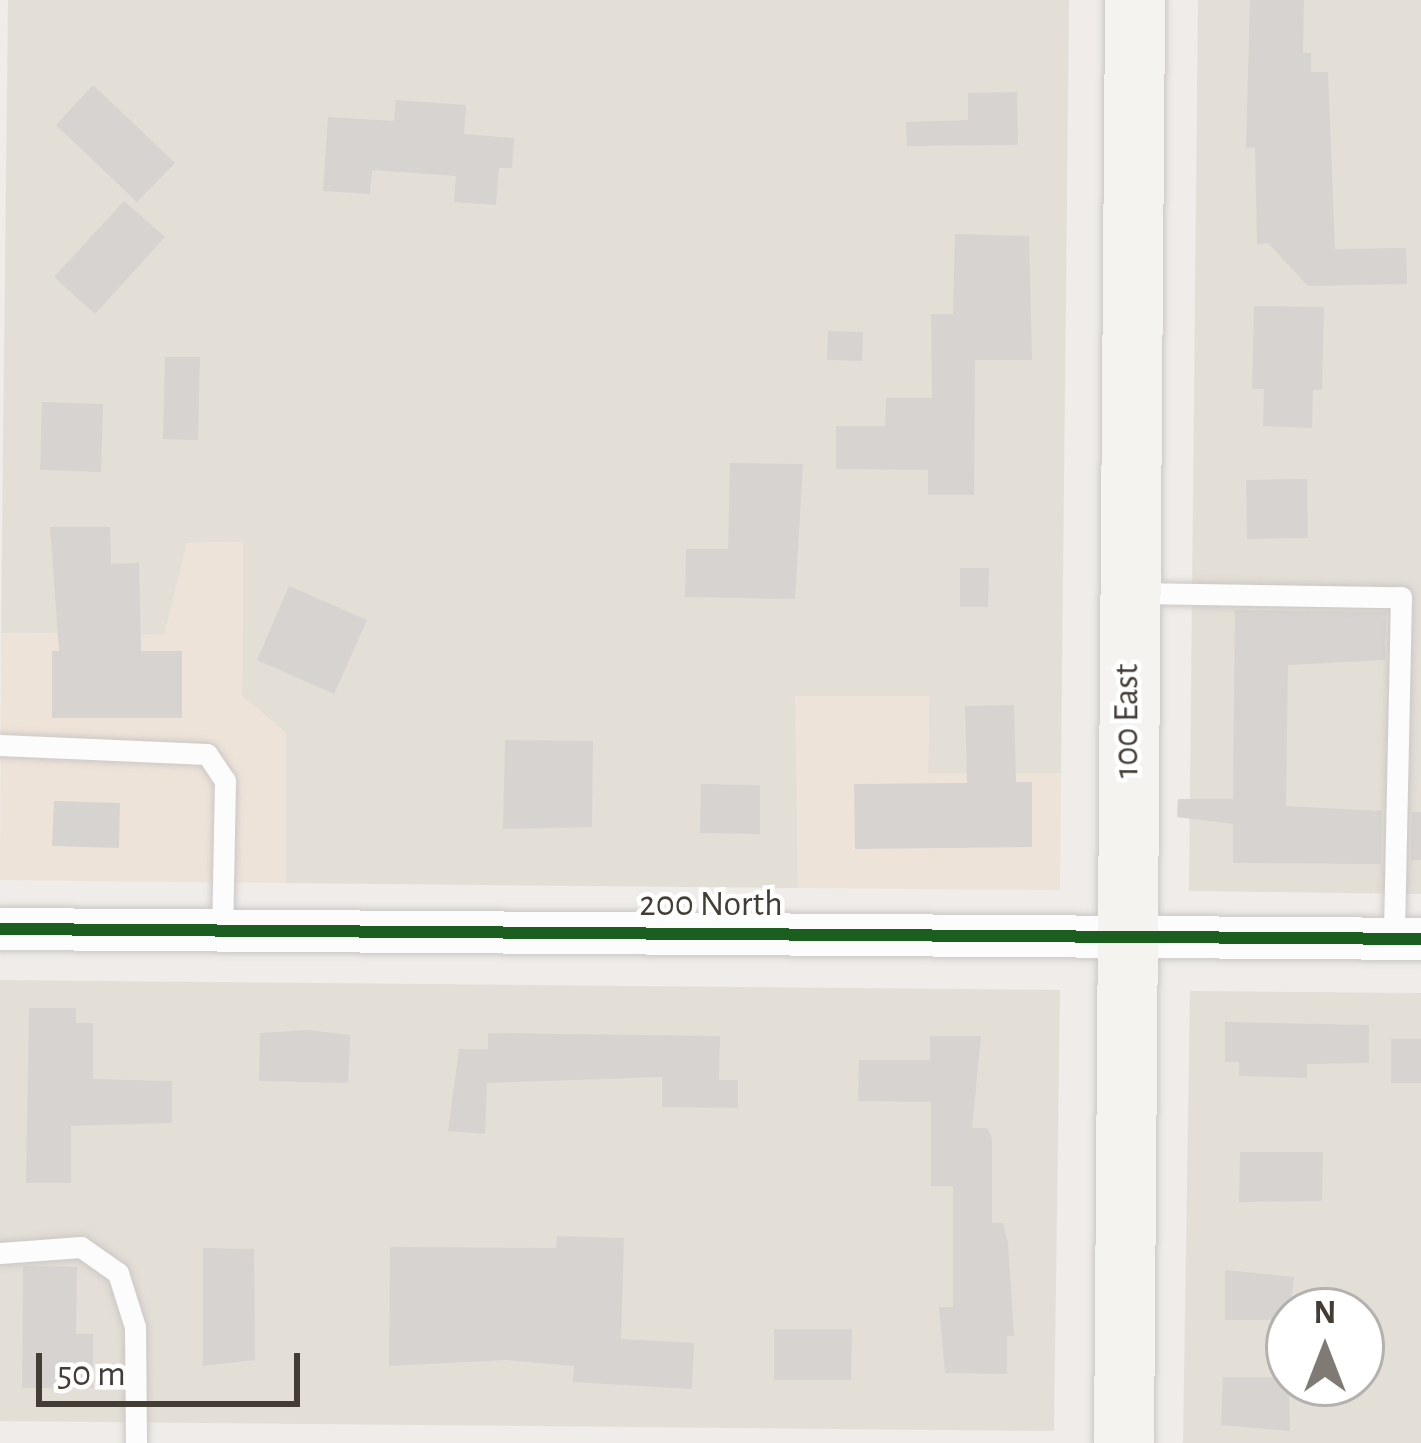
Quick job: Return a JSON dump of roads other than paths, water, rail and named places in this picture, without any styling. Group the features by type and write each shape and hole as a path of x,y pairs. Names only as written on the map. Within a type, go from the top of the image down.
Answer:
{"main road":[{"name":"100 East","path":"1124,1443 1135,0"}],"street":[{"name":"200 North","path":"0,928 1407,939"}],"lane":[{"path":"1128,592 1401,597 1407,939"},
{"path":"0,745 207,754 225,781 222,932"},
{"path":"0,1253 81,1247 118,1273 135,1328 136,1443"}]}
